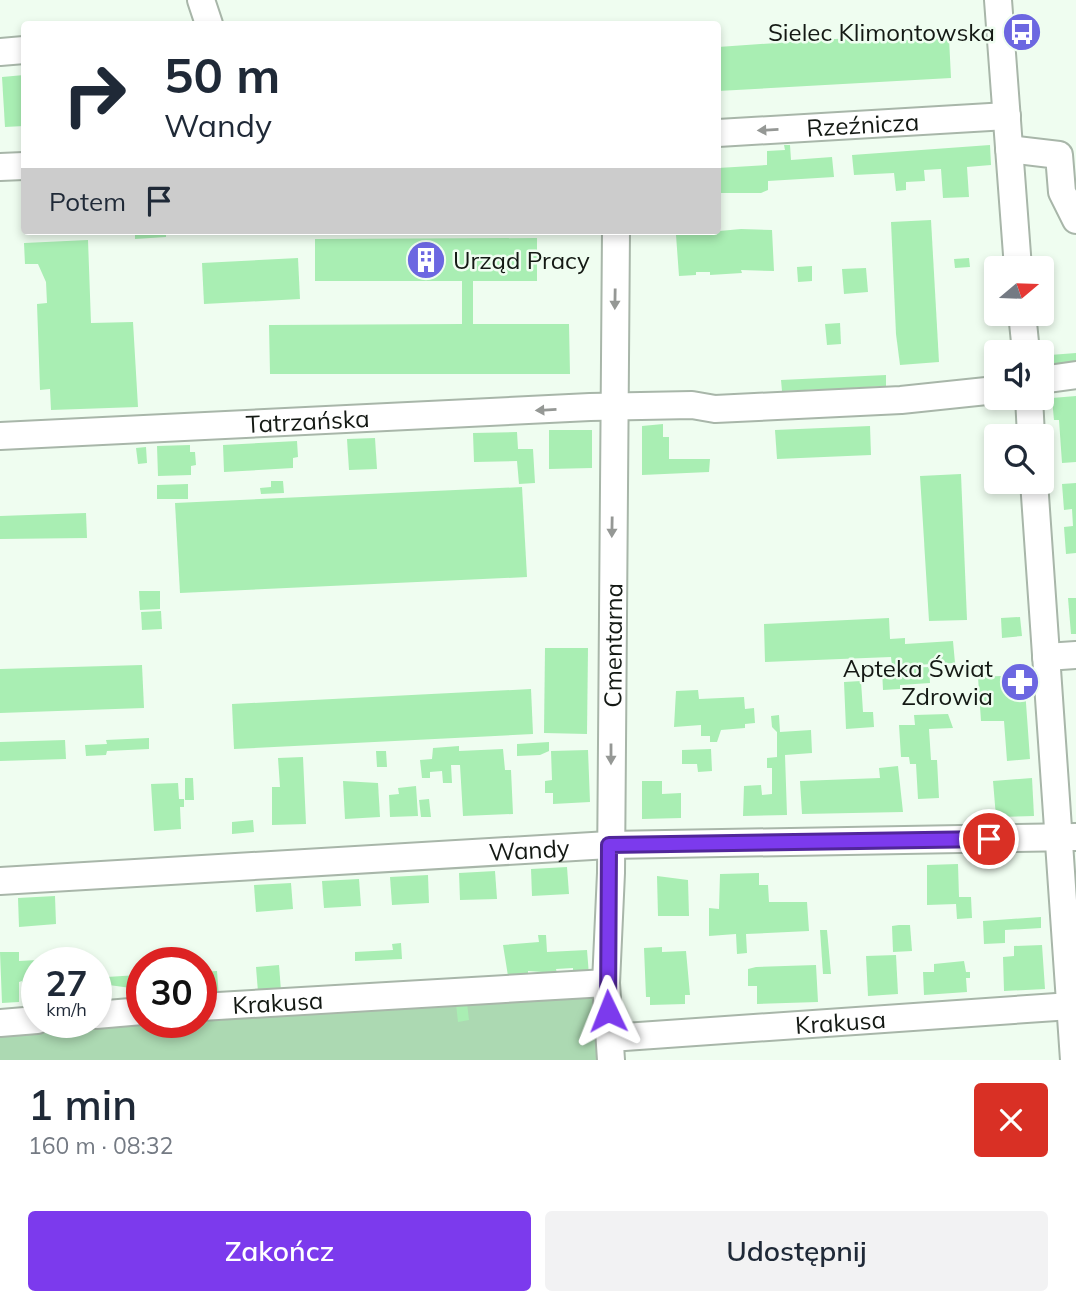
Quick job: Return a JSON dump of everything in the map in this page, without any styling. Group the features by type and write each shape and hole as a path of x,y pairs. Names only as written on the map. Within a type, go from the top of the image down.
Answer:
{"street":[{"path":"201,0 208,21"},
{"path":"998,0 1017,256"},
{"path":"0,52 21,50"},
{"name":"Rzeźnicza","path":"721,133 1007,116"},
{"path":"1009,149 1068,157 1062,192 1076,220"},
{"path":"0,167 21,166"},
{"name":"Cmentarna","path":"610,1049 607,983 616,235"},
{"path":"1054,378 1076,375"},
{"name":"Tatrzańska","path":"0,436 206,424 692,405 715,409 901,400 984,391"},
{"path":"1035,494 1046,657 1067,837 1074,1060"},
{"path":"1046,657 1076,654"},
{"name":"Wandy","path":"0,881 609,845 1067,837"},
{"name":"Krakusa","path":"217,1006 607,983"},
{"name":"Krakusa","path":"610,1049 1071,1006"},
{"path":"0,1023 21,1021"}],"green space":[{"path":"595,996 597,1060 0,1060 0,1029 21,1027 21,1038 112,1038 112,1022 126,1022 126,1038 217,1038 217,1013"}],"building":[{"path":"850,38 851,43 949,38 951,78 721,91 721,47"},
{"path":"21,75 21,126 5,127 2,77"},
{"path":"784,145 790,145 791,160 832,157 834,177 768,181 768,190 761,193 721,193 721,168 767,165 767,151 785,150"},
{"path":"990,145 991,165 967,167 969,197 943,198 941,169 924,170 925,181 906,182 906,190 896,191 894,173 854,175 852,155"},
{"path":"931,220 939,362 900,365 891,222"},
{"path":"772,230 774,271 741,270 742,273 710,275 710,272 696,272 696,275 679,276 676,235 721,235 721,231"},
{"path":"135,235 166,235 166,237 135,239"},
{"path":"537,238 537,281 473,281 473,324 569,324 570,374 270,374 269,325 462,324 462,281 315,281 315,239"},
{"path":"88,240 91,323 133,322 138,407 51,410 50,389 40,390 37,304 47,303 46,282 38,264 25,264 24,243"},
{"path":"298,258 300,299 204,304 202,263"},
{"path":"969,258 970,267 955,268 954,259"},
{"path":"812,266 812,281 798,282 797,267"},
{"path":"866,268 868,292 844,294 842,269"},
{"path":"840,323 841,344 827,345 825,324"},
{"path":"1076,353 1076,370 1054,372 1054,355"},
{"path":"886,375 886,386 836,389 836,392 827,392 827,389 782,391 781,380"},
{"path":"1076,396 1076,462 1062,463 1059,420 1054,420 1054,398"},
{"path":"663,424 663,437 669,437 669,459 710,459 709,472 642,475 642,426"},
{"path":"870,426 871,455 777,459 775,430"},
{"path":"549,430 592,430 592,468 549,469"},
{"path":"517,432 518,449 533,449 535,483 519,484 517,461 474,462 473,433"},
{"path":"375,438 377,469 349,470 347,439"},
{"path":"297,441 298,457 293,458 293,468 224,472 223,445"},
{"path":"190,445 190,452 195,452 196,465 191,466 191,475 158,476 157,446"},
{"path":"146,447 147,463 138,464 136,448"},
{"path":"961,474 967,620 929,621 920,476"},
{"path":"271,481 283,481 284,493 261,494 260,488 271,487"},
{"path":"1076,483 1076,553 1066,554 1064,527 1073,526 1072,509 1064,510 1062,484"},
{"path":"188,484 188,499 157,499 157,485"},
{"path":"522,487 527,577 180,593 175,503"},
{"path":"86,513 87,538 0,539 0,516"},
{"path":"139,591 160,591 160,609 140,610"},
{"path":"1068,598 1076,598 1076,634 1071,634"},
{"path":"161,611 162,629 142,630 141,612"},
{"path":"1020,617 1022,636 1002,638 1001,618"},
{"path":"889,618 890,639 905,638 905,644 953,641 955,663 892,666 891,657 765,662 764,624"},
{"path":"545,648 588,648 587,734 544,733"},
{"path":"142,665 144,708 0,713 0,669"},
{"path":"929,667 930,683 900,685 900,689 883,690 882,669"},
{"path":"1024,675 1030,759 1007,761 1004,721 981,721 978,677"},
{"path":"861,681 863,712 873,712 874,727 846,729 844,682"},
{"path":"531,689 533,734 234,749 232,704"},
{"path":"698,690 699,699 744,697 745,709 754,708 755,723 745,724 745,728 721,730 717,742 710,742 710,736 701,736 701,725 674,727 676,691"},
{"path":"948,714 953,728 929,729 931,760 937,760 939,798 918,799 916,764 910,764 909,757 901,757 899,725 915,725 914,715"},
{"path":"779,715 780,732 811,730 812,753 785,755 787,815 743,816 744,786 761,785 762,795 772,794 772,768 767,768 767,758 777,757 777,732 772,727 771,716"},
{"path":"149,738 149,749 107,751 106,755 86,756 85,745 107,744 106,740"},
{"path":"65,740 66,759 0,761 0,742"},
{"path":"549,742 549,751 540,755 517,756 517,744"},
{"path":"459,746 459,751 503,749 505,770 511,770 513,814 463,816 460,765 451,765 452,783 443,783 442,771 430,772 430,778 422,778 420,760 432,759 433,748"},
{"path":"711,749 712,771 698,772 697,764 682,764 682,750"},
{"path":"588,750 590,802 553,804 553,793 545,793 545,781 552,780 551,751"},
{"path":"376,751 386,751 387,767 377,767"},
{"path":"303,757 306,824 272,825 272,787 280,787 278,758"},
{"path":"898,766 903,812 802,814 800,781 880,778 879,768"},
{"path":"185,778 193,778 194,800 185,800"},
{"path":"1032,778 1034,816 996,817 993,781"},
{"path":"343,781 378,783 380,817 345,819"},
{"path":"642,781 662,781 662,794 681,793 681,818 642,819"},
{"path":"178,783 179,799 184,799 184,807 180,807 181,829 154,831 151,784"},
{"path":"416,786 418,816 390,817 389,795 399,794 398,788"},
{"path":"429,799 431,817 421,817 419,800"},
{"path":"253,820 254,832 232,834 232,822"},
{"path":"958,864 959,897 971,897 972,918 957,919 956,904 927,905 927,865"},
{"path":"567,867 569,894 532,896 531,869"},
{"path":"495,871 497,899 460,900 459,873"},
{"path":"759,873 759,885 768,885 769,902 807,902 809,931 746,934 747,953 737,954 736,934 709,936 709,908 719,909 720,874"},
{"path":"428,875 429,903 392,905 390,877"},
{"path":"657,876 688,880 689,916 658,916"},
{"path":"359,879 361,906 324,908 322,881"},
{"path":"291,883 293,909 256,912 254,885"},
{"path":"55,896 56,924 19,927 18,898"},
{"path":"1041,917 1041,928 1005,930 1005,943 984,944 983,921"},
{"path":"910,925 912,951 893,952 892,926"},
{"path":"820,930 827,930 831,974 823,974"},
{"path":"538,935 546,935 547,952 587,950 589,975 573,976 573,968 556,969 557,973 528,971 528,974 508,976 503,945 539,942"},
{"path":"401,943 402,959 355,961 355,952 393,950 392,944"},
{"path":"1042,945 1045,989 1004,991 1003,957 1014,956 1014,946"},
{"path":"662,947 662,952 686,951 690,995 685,995 685,1004 650,1005 650,997 646,997 644,948"},
{"path":"0,952 19,952 19,1002 2,1003"},
{"path":"896,955 898,994 868,996 866,956"},
{"path":"964,961 966,972 970,972 970,978 966,978 967,992 924,995 923,972 934,972 934,964"},
{"path":"279,965 281,991 258,992 256,967"},
{"path":"816,965 818,1002 757,1004 757,986 748,986 748,969"},
{"path":"126,976 126,987 112,985 112,977"},
{"path":"467,1003 469,1020 458,1022 456,1004"}],"place":[{"name":"Sielec Klimontowska","path":"1022,32"},
{"name":"Urząd Pracy","path":"426,260"},
{"name":"Apteka Świat Zdrowia","path":"1020,682"}],"route":[{"path":"608,1011 611,873 609,845 989,839"}]}
